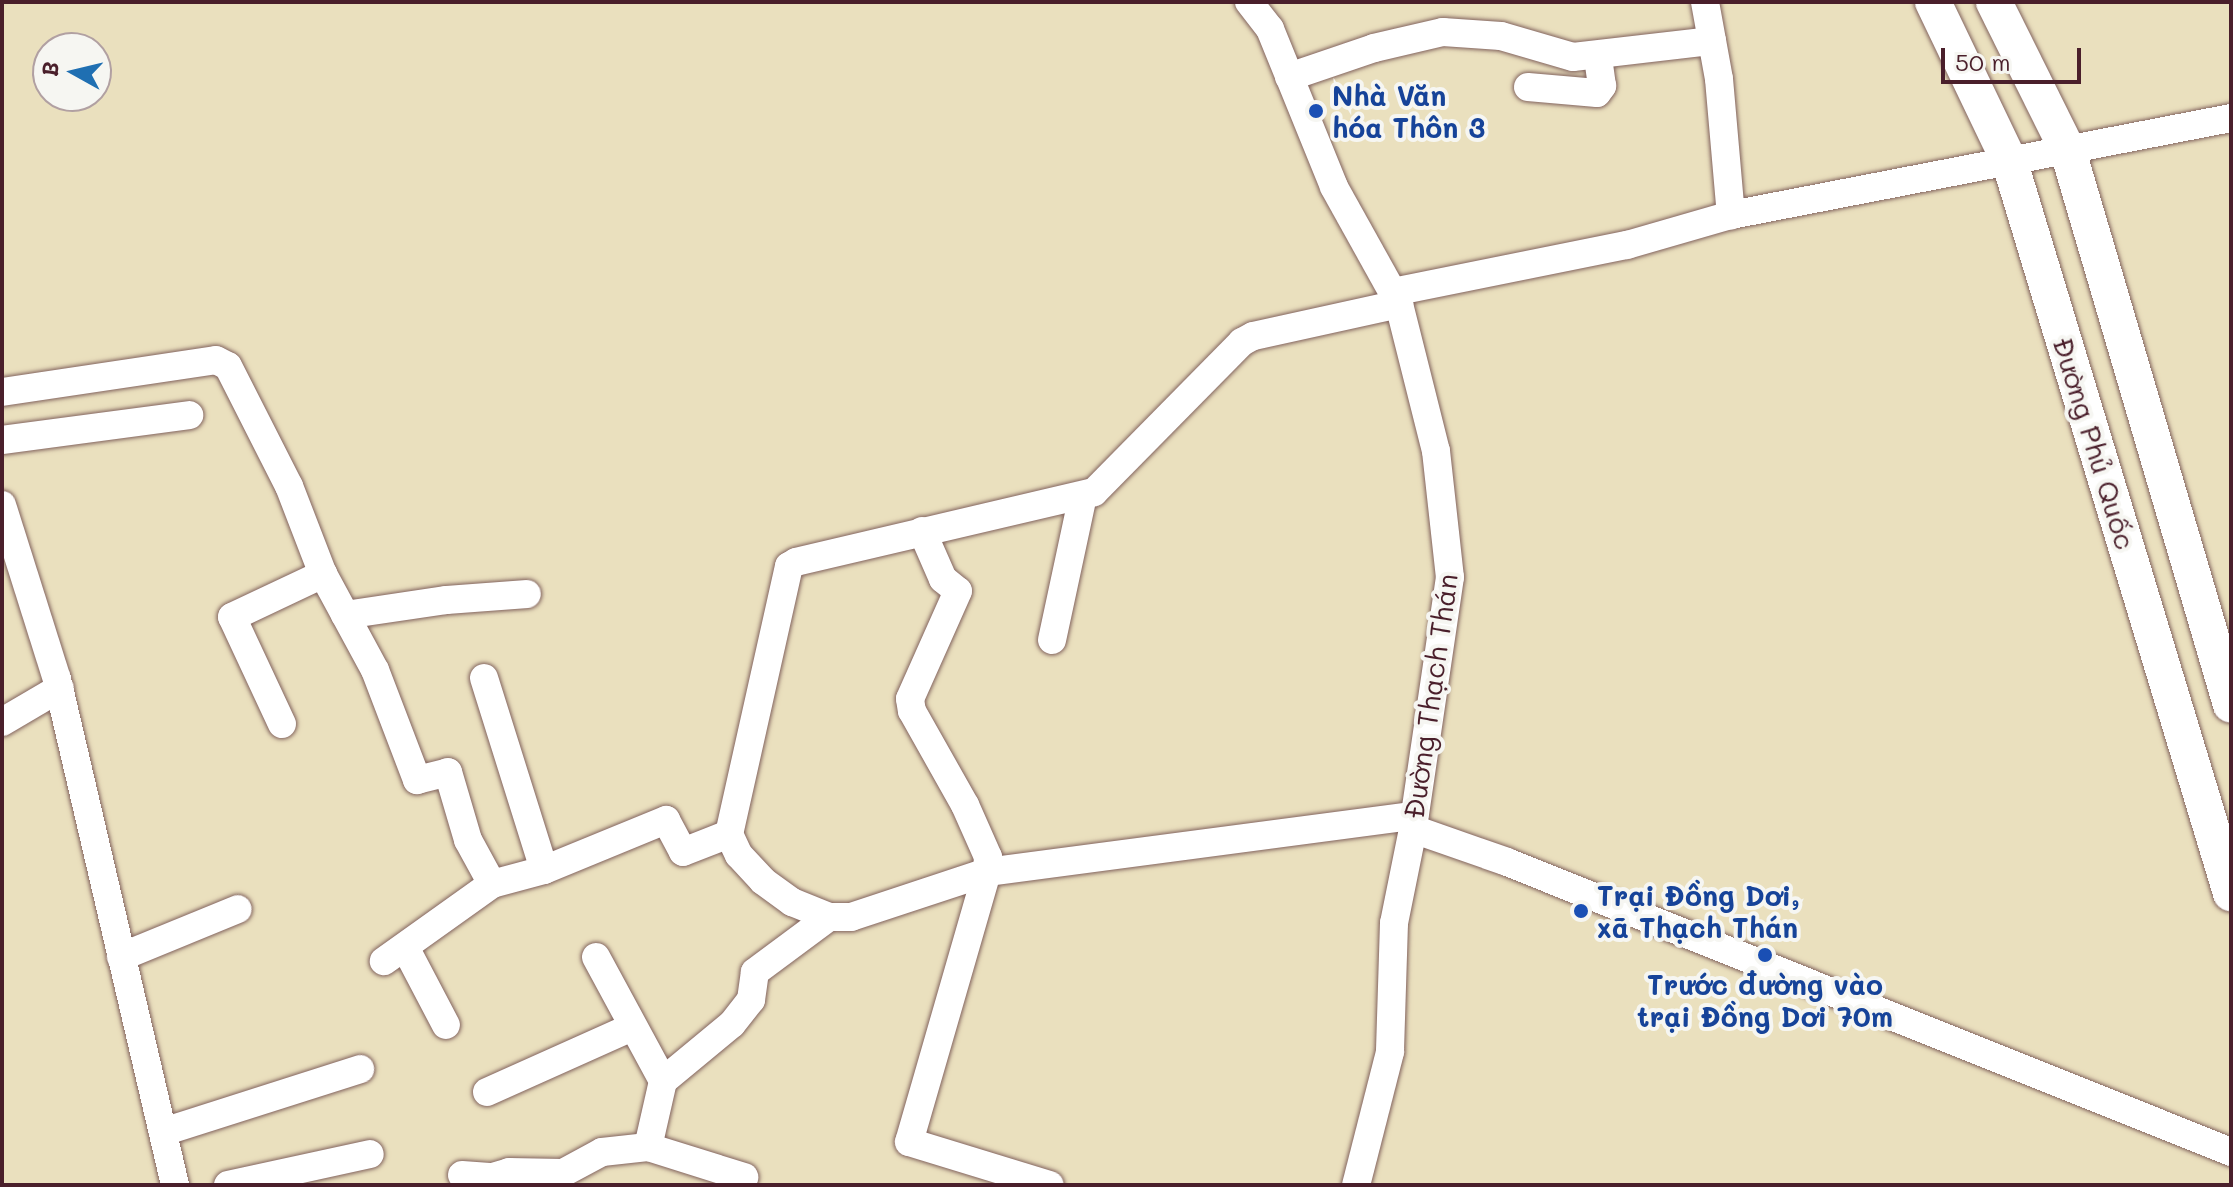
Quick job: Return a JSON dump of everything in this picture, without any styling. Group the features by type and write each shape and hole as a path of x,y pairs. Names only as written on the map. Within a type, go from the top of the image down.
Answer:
{"main road":[{"name":"Đường Phủ Quốc","path":"1933,2 2010,163 2231,893"},
{"name":"Đường Phủ Quốc","path":"1994,2 2068,151 2231,705"}],"street":[{"path":"1705,2 1719,79 1731,215"},
{"name":"Đường Thạch Thán","path":"1252,3 1270,29 1334,187 1396,298 1436,451 1450,577 1414,822 1394,923 1390,1052 1356,1185"},
{"path":"1289,77 1374,48 1443,32 1501,36 1573,57 1712,41"},
{"path":"1528,87 1597,93 1602,86 1598,56"},
{"path":"2231,118 1731,215 1627,245 1396,298 1253,336 1242,342 1104,484 1083,496 922,531 789,566 729,834 739,855 763,881 792,902 829,917 851,917 987,872 1414,822 2231,1152"},
{"path":"2,392 223,361 289,486 323,574 375,670 417,780 448,772 468,840 492,884"},
{"path":"2,440 189,415"},
{"path":"1052,640 1083,496"},
{"path":"2,505 60,688 163,1132 170,1184"},
{"path":"922,531 943,579 958,591 910,699 912,711 986,845 987,872 909,1142 1000,1178 1050,1185"},
{"path":"282,724 232,617 323,574"},
{"path":"345,615 447,600 527,594"},
{"path":"484,678 544,870"},
{"path":"2,722 60,688"},
{"path":"446,1025 395,954 492,884 544,870 666,820 683,852 729,834"},
{"path":"121,957 238,909"},
{"path":"648,1147 663,1081 732,1024 751,1000 755,972 829,917"},
{"path":"596,957 663,1081"},
{"path":"487,1092 632,1027"},
{"path":"163,1132 360,1069"},
{"path":"462,1175 493,1177 509,1172 563,1173 602,1152 648,1147 744,1177"},
{"path":"228,1185 370,1154"}],"place":[{"name":"Nhà Văn hóa Thôn 3","path":"1316,111"},
{"name":"Trại Đồng Dơi, xã Thạch Thán","path":"1581,911"},
{"name":"Trước đường vào trại Đồng Dơi 70m","path":"1765,955"}]}
